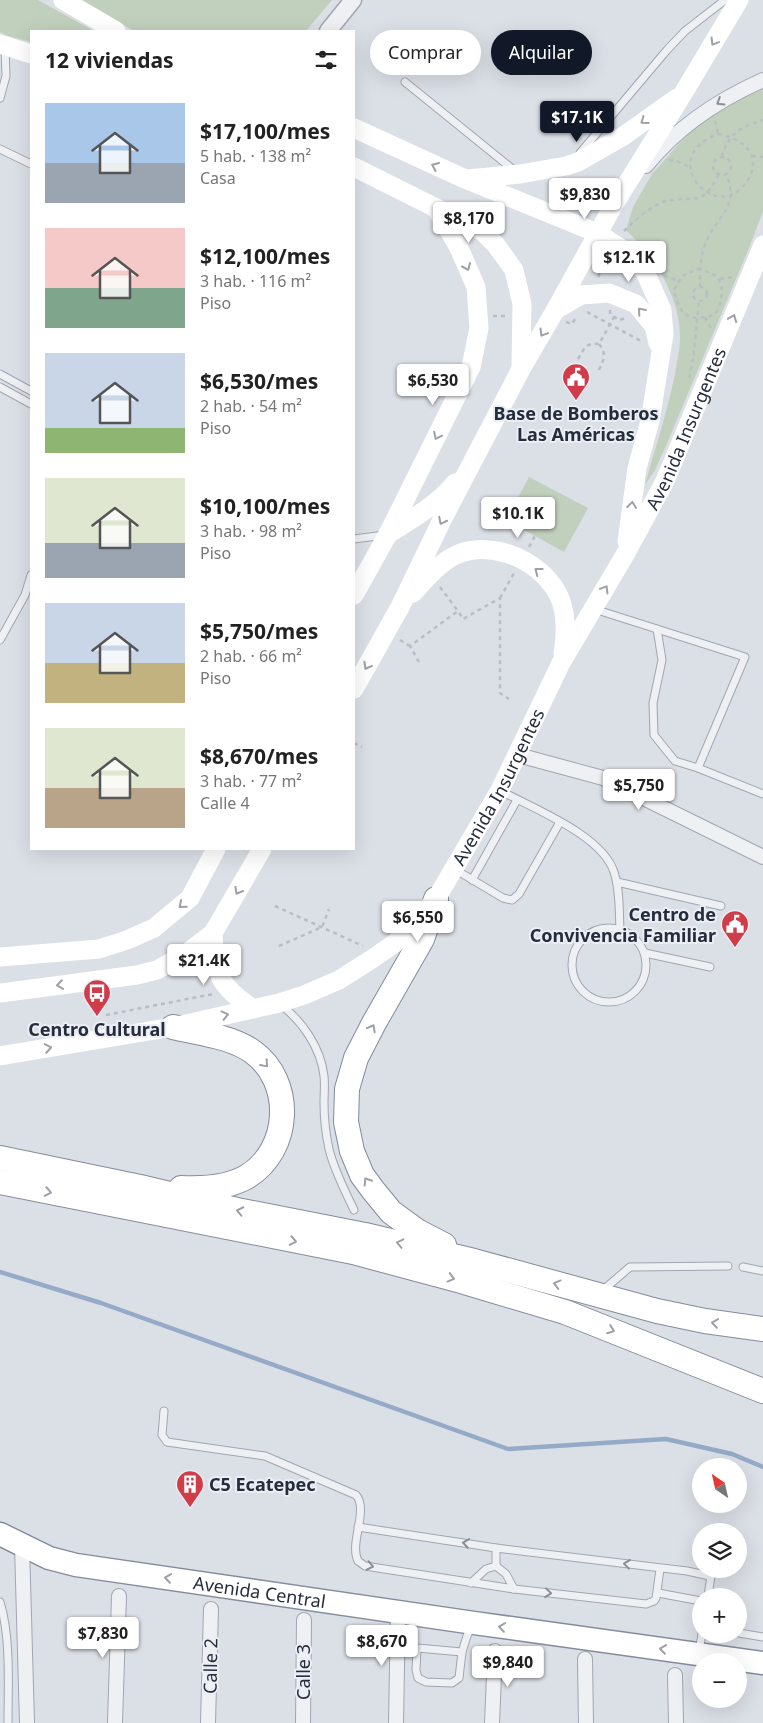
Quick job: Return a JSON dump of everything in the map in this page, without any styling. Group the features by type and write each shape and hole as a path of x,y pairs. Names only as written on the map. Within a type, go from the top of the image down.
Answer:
{"highway":[{"path":"436,899 422,939 356,1058 347,1089 346,1122 352,1151 362,1175 391,1212 417,1231 474,1261"},
{"path":"140,1187 201,1189 234,1182 248,1176 270,1154 279,1137 283,1106 279,1089 266,1064 253,1052 240,1044 173,1027"},
{"path":"0,1158 140,1187 237,1210 366,1235 474,1261 657,1311 705,1321 763,1329"},
{"path":"0,1182 353,1252 461,1281 565,1312 763,1391"},
{"name":"Avenida Central","path":"0,1534 48,1558 76,1565 474,1623 700,1644 763,1662"}],"main road":[{"path":"63,0 114,30"},
{"path":"355,687 400,607 521,369 605,219 739,0"},
{"path":"3,46 30,54"},
{"path":"465,179 520,174 569,166 622,137 684,92"},
{"path":"355,128 465,179 605,219 620,236 628,253 645,272 662,310 664,334 650,421 637,468 626,554"},
{"path":"355,168 482,231 496,245 514,270 522,304 521,369"},
{"path":"355,593 388,534 471,367 479,328 476,287 459,248 436,208"},
{"name":"Avenida Insurgentes","path":"0,1056 173,1027 279,1003 339,980 395,943 436,899 500,790 561,663 626,554 665,481 763,245"},
{"path":"556,309 581,295 610,293 636,304 654,326 661,354"},
{"path":"388,534 445,495 472,463"},
{"path":"400,607 430,574 456,555 475,550 492,550 508,553 539,571 552,584 560,600 565,617 566,637 561,663"},
{"path":"0,957 99,949 127,940 154,928 190,898 215,850"},
{"path":"0,994 137,976 157,970 187,953 213,933 261,850"},
{"path":"213,933 214,957 219,977 234,996 252,1008"}],"street":[{"path":"329,30 353,0"},
{"path":"605,219 652,158 680,131 720,101 763,80"},
{"path":"518,755 603,778 763,858"},
{"path":"22,1546 27,1723"},
{"path":"115,1723 119,1596"},
{"name":"Calle 2","path":"208,1723 211,1609"},
{"path":"396,1723 398,1611"},
{"name":"Calle 3","path":"303,1723 304,1620"},
{"path":"492,1723 495,1651"},
{"path":"585,1659 586,1723"},
{"path":"675,1675 676,1723"}],"lane":[{"path":"569,166 678,37 725,0"},
{"path":"0,98 6,76 3,46"},
{"path":"405,82 520,174"},
{"path":"0,149 30,164"},
{"path":"0,374 30,390"},
{"path":"0,386 30,403"},
{"path":"355,539 388,534"},
{"path":"0,640 25,596 30,578"},
{"path":"593,608 745,657 698,768"},
{"path":"657,629 662,660 653,703 654,735 675,761 698,768 763,794"},
{"path":"500,790 560,822 590,840 600,850 612,867 617,882 620,929"},
{"path":"472,880 517,800"},
{"path":"453,869 503,898 512,900 516,898 560,822"},
{"path":"617,882 721,906"},
{"path":"620,929 635,938 645,953 644,977 638,988 629,996 618,1001 594,998 576,982 573,958 577,946 585,936 596,930 620,929"},
{"path":"645,953 710,966"},
{"path":"279,1003 293,1014 310,1038 321,1059 329,1149 342,1185 354,1210"},
{"path":"597,1294 630,1267 728,1266"},
{"path":"743,1267 763,1271"},
{"path":"164,1411 162,1435 167,1442 266,1456 356,1494 360,1500 355,1553 361,1564 471,1583 646,1604 654,1602 658,1593 660,1568"},
{"path":"358,1527 496,1548 692,1571"},
{"path":"496,1548 496,1566"},
{"path":"471,1583 486,1569 496,1566"},
{"path":"496,1566 506,1574 514,1589"},
{"path":"658,1593 692,1599"},
{"path":"0,1602 4,1616 6,1641 8,1723"},
{"path":"418,1648 416,1670 418,1678 426,1682 448,1684 456,1681 459,1678 462,1652 474,1623"},
{"path":"747,1634 763,1637"},
{"path":"397,1645 462,1652"}],"path":[{"path":"722,157 724,147 731,137 740,129 763,120"},
{"path":"718,134 731,137 742,143 752,156 754,162 746,183 738,191 724,197 707,193 700,188 691,168 691,157 702,143 718,134"},
{"path":"752,156 763,158"},
{"path":"718,175 712,166 719,157 725,157 730,160 731,166 726,174"},
{"path":"652,158 677,161 691,168"},
{"path":"569,166 592,210 605,219 620,236 652,207 666,201 697,199 707,193 718,175"},
{"path":"700,287 702,256 709,237 730,203 730,186 726,174"},
{"path":"718,175 726,174"},
{"path":"698,269 700,270 710,272 720,279 722,291 720,307 714,314 694,318 683,314 676,303 674,290 682,276 698,269"},
{"path":"700,287 706,292 707,297 704,300 694,300 693,291 700,287"},
{"path":"687,382 693,360 699,301"},
{"path":"581,308 644,342"},
{"path":"599,344 614,317"},
{"path":"578,359 587,345 592,343 599,344 604,350 605,358 599,370"},
{"path":"430,574 463,619 500,598 500,693 509,699"},
{"path":"418,662 410,646 458,611"},
{"path":"355,744 362,747"},
{"path":"275,906 364,946"},
{"path":"279,946 322,927 329,910"},
{"path":"106,1015 229,990"}],"green space":[{"path":"0,0 38,0 92,30 30,30 30,42 0,32"},
{"path":"82,0 332,0 307,30 132,30"},
{"path":"763,89 763,211 668,441 655,470 645,485 674,378 680,346 679,324 671,294 664,279 647,253 626,230 633,207 652,174 686,136 702,122 744,97"},
{"path":"529,477 588,508 564,552 506,520"}],"waterway":[{"path":"0,1272 101,1303 508,1449 666,1439 732,1454 763,1467"}],"place":[{"name":"Base de Bomberos Las Américas","path":"576,401"},
{"name":"Centro de Convivencia Familiar","path":"735,948"},
{"name":"Centro Cultural","path":"97,1017"},
{"name":"C5 Ecatepec","path":"190,1508"}]}
